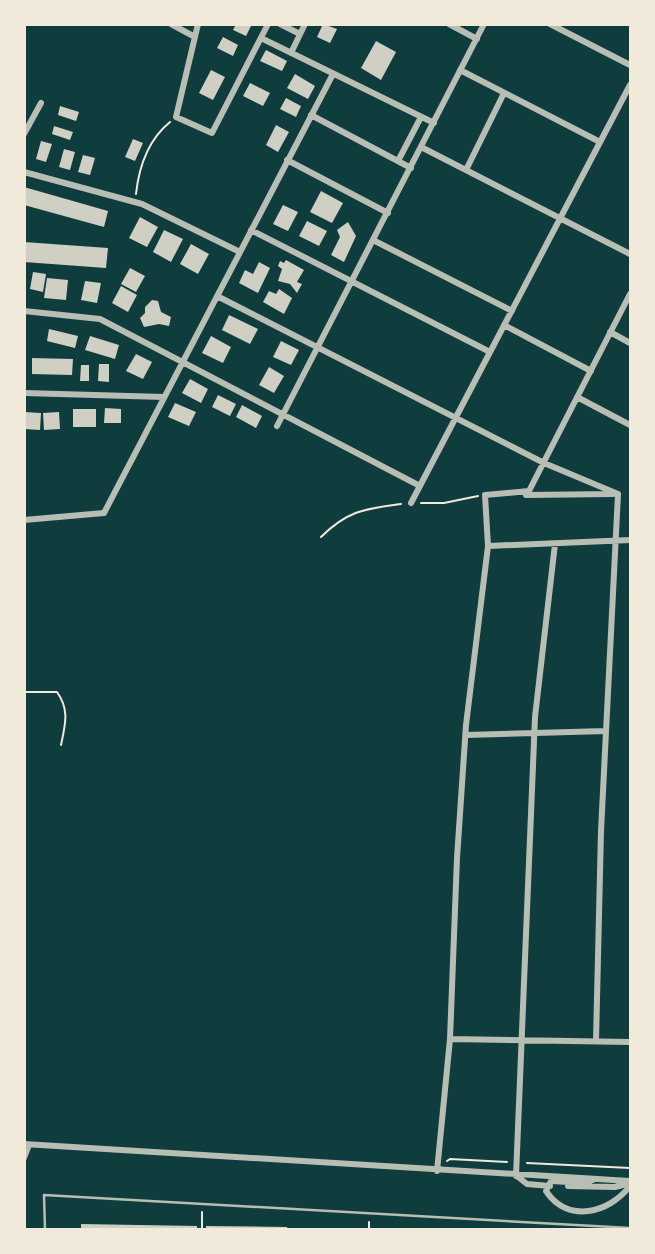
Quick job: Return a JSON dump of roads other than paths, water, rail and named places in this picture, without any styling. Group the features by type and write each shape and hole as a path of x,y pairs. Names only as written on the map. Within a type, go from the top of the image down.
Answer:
{"street":[{"path":"170,24 195,37"},
{"path":"198,24 176,117 212,133 268,24"},
{"path":"280,24 300,34"},
{"path":"291,53 305,24"},
{"path":"449,24 477,39"},
{"path":"277,426 484,24"},
{"path":"550,24 631,65"},
{"path":"261,38 433,123"},
{"path":"460,70 600,142"},
{"path":"24,520 104,513 333,74"},
{"path":"411,503 631,85"},
{"path":"466,170 504,93"},
{"path":"24,134 41,103"},
{"path":"311,115 411,168"},
{"path":"398,161 421,117"},
{"path":"421,148 631,254"},
{"path":"287,160 387,213"},
{"path":"24,172 135,202 182,221 240,252"},
{"path":"251,230 490,352"},
{"path":"373,240 512,311"},
{"path":"485,495 529,491 631,294"},
{"path":"217,296 544,463 618,494"},
{"path":"24,311 100,319 421,486"},
{"path":"504,325 590,371"},
{"path":"610,332 631,343"},
{"path":"24,393 164,397"},
{"path":"578,397 631,425"},
{"path":"485,495 618,494"},
{"path":"596,1041 606,731 618,494"},
{"path":"437,1171 450,1039 457,858 466,735 488,547 485,495"},
{"path":"488,547 631,540"},
{"path":"516,1176 534,733 555,544"},
{"path":"466,735 606,731"},
{"path":"450,1039 631,1042"},
{"path":"24,1158 27,1144 516,1176 600,1177 631,1183"},
{"path":"516,1176 527,1184 548,1186 615,1187 631,1183"},
{"path":"600,1177 585,1183 551,1181 546,1191 565,1208 581,1212 593,1211 619,1201 631,1183"}],"lane":[{"path":"45,1230 44,1195 631,1228"}]}
